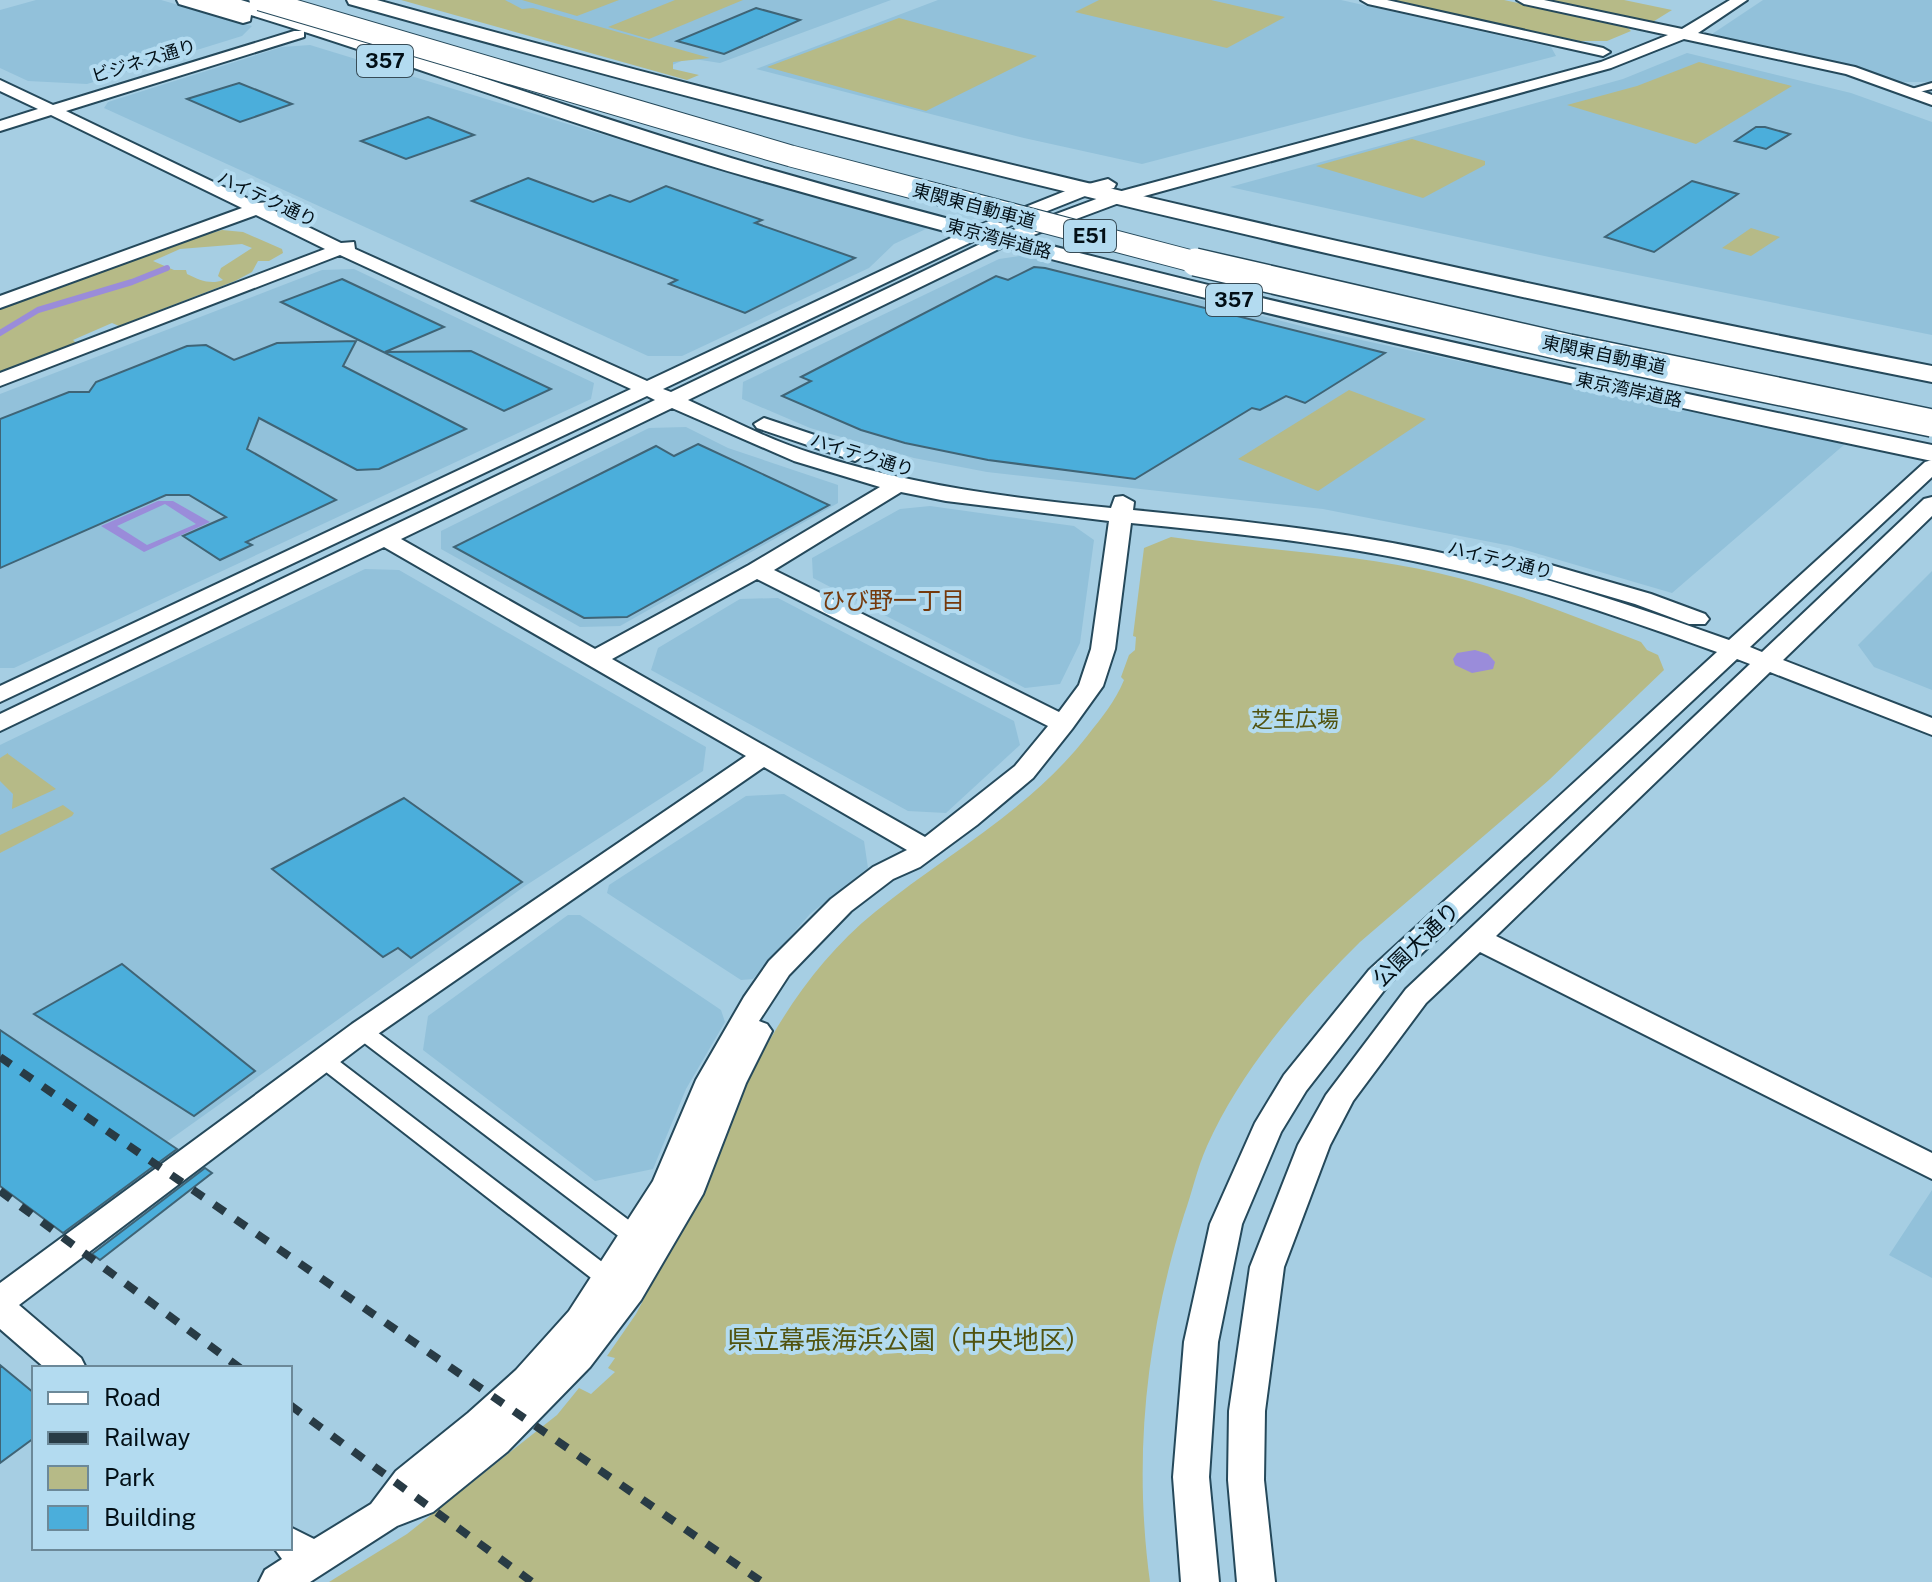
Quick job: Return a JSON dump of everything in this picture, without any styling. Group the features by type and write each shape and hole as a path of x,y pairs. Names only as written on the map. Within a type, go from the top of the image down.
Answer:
{"highway":[{"name":"357","path":"186,0 541,109 584,119"},
{"name":"東京湾岸道路","path":"221,0 414,59 584,119 763,174 1175,284 1207,298 1326,327 1375,333 1674,400 1932,453"},
{"name":"東関東自動車道","path":"260,0 790,157 1083,234 1433,318 1932,423"},
{"name":"東関東自動車道","path":"314,0 706,114 1102,221 1450,303 1932,404"},
{"name":"357","path":"356,0 1079,192 1558,301 1932,374"},
{"path":"387,0 881,140"}],"street":[{"path":"1368,0 1603,52"},
{"path":"1524,0 1850,70 1932,100"},
{"path":"0,695 1003,240 1113,199 1606,65 1683,35 1740,0"},
{"path":"0,724 385,539 976,233 1079,192 1603,52 1660,30 1699,7"},
{"name":"ビジネス通り","path":"0,118 54,105 292,32"},
{"name":"ハイテク通り","path":"0,75 54,105 265,206 668,390 801,457 898,485 1003,504 1122,510"},
{"name":"ハイテク通り","path":"0,85 54,105"},
{"path":"1910,91 1932,86"},
{"name":"ビジネス通り","path":"0,126 54,105"},
{"path":"0,302 265,206"},
{"path":"0,380 350,246"},
{"name":"ハイテク通り","path":"668,390 870,460 974,485 1433,558 1739,644 1773,657"},
{"name":"公園大通り","path":"1200,1582 1191,1477 1201,1342 1226,1224 1266,1131 1295,1083 1379,977 1932,466"},
{"path":"594,659 757,570 898,485"},
{"name":"公園大通り","path":"1256,1582 1246,1480 1247,1411 1267,1267 1279,1229 1314,1145 1341,1095 1416,996 1932,504"},
{"path":"384,1515 409,1482 481,1424 528,1380 581,1321 667,1185 711,1080 733,1039 779,968 841,905 883,873 918,855 1024,772 1091,686 1103,649 1122,510"},
{"path":"385,539 762,757 918,855"},
{"path":"757,570 1063,724"},
{"path":"1773,657 1932,709"},
{"path":"1773,657 1932,727"},
{"path":"0,1301 362,1031 762,757"},
{"path":"278,1582 302,1552 420,1501 494,1441 546,1392 600,1329 643,1268 687,1194 731,1083 772,1005 823,943 857,910 897,880 918,855"},
{"path":"1478,939 1932,1167"},
{"path":"362,1031 634,1236 643,1268"},
{"path":"324,1060 607,1278"},
{"path":"607,1278 643,1268"},
{"path":"0,1309 67,1366"}],"shaded area":[{"path":"36,0 161,0 252,26 242,36 87,84 28,81 0,68 0,10"},
{"path":"438,0 891,0 720,63 688,58 670,66"},
{"path":"938,0 1341,0 1551,47 1556,56 1142,164 1024,138 756,69"},
{"path":"1763,0 1932,0 1932,82 1899,82 1855,68 1714,38 1712,34"},
{"path":"310,45 594,132 928,228 894,244 869,268 682,356 648,356 104,108 108,102 282,47"},
{"path":"1687,53 1851,93 1932,122 1932,335 1549,257 1230,187 1623,79"},
{"path":"1027,255 1324,332 1845,444 1672,593 1511,546 1323,509 987,472 914,458 810,428 742,399 743,382 999,259"},
{"path":"354,269 594,383 591,399 14,668 0,668 0,394 322,270"},
{"path":"686,427 728,448 838,485 838,503 620,626 580,627 441,549 441,531 649,428"},
{"path":"158,501 173,501 210,522 144,552 101,526","holes":["165,504 196,524 147,545 117,526"]},
{"path":"930,506 1074,526 1094,540 1080,643 1060,684 1025,688 813,578 812,558 900,509"},
{"path":"365,569 399,570 706,747 703,771 525,886 161,1146 0,1035 0,745"},
{"path":"1932,571 1932,690 1874,667 1858,645"},
{"path":"778,598 1014,721 1020,745 946,813 908,811 651,670 658,648 740,599"},
{"path":"1475,650 1488,654 1495,662 1493,669 1472,673 1455,665 1453,659 1457,653"},
{"path":"784,794 864,841 868,868 810,914 753,979 741,980 607,893 609,885 746,796"},
{"path":"568,915 580,915 721,1010 725,1022 686,1089 653,1169 595,1181 423,1050 428,1016"},
{"path":"1932,1190 1932,1278 1889,1255"}],"green space":[{"path":"401,0 505,0 522,9 533,8 710,58 673,62 673,69 699,75 687,80"},
{"path":"522,0 619,0 577,16"},
{"path":"675,0 743,0 649,39 608,27"},
{"path":"1099,0 1211,0 1285,17 1227,48 1075,12"},
{"path":"1377,0 1504,0 1627,27 1631,31 1607,41 1580,41"},
{"path":"1537,0 1624,0 1672,10 1651,23"},
{"path":"899,18 1037,56 926,111 767,67"},
{"path":"1699,62 1792,86 1696,144 1567,105 1637,86"},
{"path":"1412,139 1485,161 1485,165 1423,198 1316,166"},
{"path":"1751,228 1780,237 1751,256 1722,248"},
{"path":"222,230 243,232 282,249 283,253 269,261 258,261 252,272 235,281 119,326 112,323 73,340 76,343 0,372 0,309 25,297 71,284 170,245","holes":["242,244 252,248 221,268 218,276 223,280 214,282 200,280 187,274 186,270 174,270 153,261 180,249"]},
{"path":"1349,390 1426,419 1318,491 1238,459"},
{"name":"県立幕張海浜公園（中央地区）","path":"1171,537 1372,561 1464,579 1641,642 1647,650 1658,655 1664,670 1549,780 1338,964 1274,1037 1221,1118 1203,1154 1184,1215 1160,1306 1152,1351 1143,1443 1145,1535 1150,1582 329,1582 407,1534 557,1415 579,1388 591,1394 615,1372 608,1368 615,1358 607,1356 636,1314 694,1203 708,1183 705,1181 736,1106 794,1001 845,939 903,890 1014,809 1065,762 1088,735 1117,695 1129,655 1135,650 1136,637 1133,636 1144,548"},
{"path":"8,753 56,789 12,809 13,794 0,781 0,758"},
{"path":"63,805 74,813 72,816 0,853 0,835"}],"building":[{"path":"756,8 800,20 724,54 677,41"},
{"path":"239,83 292,104 240,122 187,99"},
{"path":"428,117 474,135 406,159 361,141"},
{"path":"1756,127 1790,134 1766,149 1735,141"},
{"path":"528,178 593,202 610,195 630,202 666,186 762,220 755,223 855,258 745,313 669,284 677,280 472,201"},
{"path":"1692,181 1738,194 1654,252 1605,237"},
{"path":"1034,267 1385,353 1305,403 1286,396 1260,410 1252,408 1135,479 988,460 905,443 861,430 782,396 811,381 801,377 996,276 1008,280"},
{"path":"342,279 444,327 385,352 471,351 551,389 504,411 281,302"},
{"path":"356,341 343,366 466,429 379,469 357,470 259,418 247,449 336,500 246,542 252,545 220,560 183,536 226,517 189,495 166,495 0,568 0,419 69,392 89,392 96,382 187,346 206,345 234,360 277,343"},
{"path":"698,444 829,505 627,617 584,618 454,547 656,446 674,456"},
{"path":"404,798 522,882 411,958 398,948 383,957 272,869"},
{"path":"122,964 255,1071 194,1116 34,1014"},
{"path":"0,1030 177,1149 63,1233 0,1186"},
{"path":"205,1168 212,1173 100,1260 92,1254"},
{"path":"0,1365 32,1391 32,1439 0,1463"}],"waterway":[{"path":"0,333 38,310 132,282 167,268"}],"railway":[{"path":"0,1057 762,1582"},
{"path":"0,1191 237,1366"},
{"path":"292,1406 532,1582"}],"district":[{"name":"ひび野一丁目","path":"893,601"}],"park label":[{"name":"芝生広場","path":"1295,719"}]}
